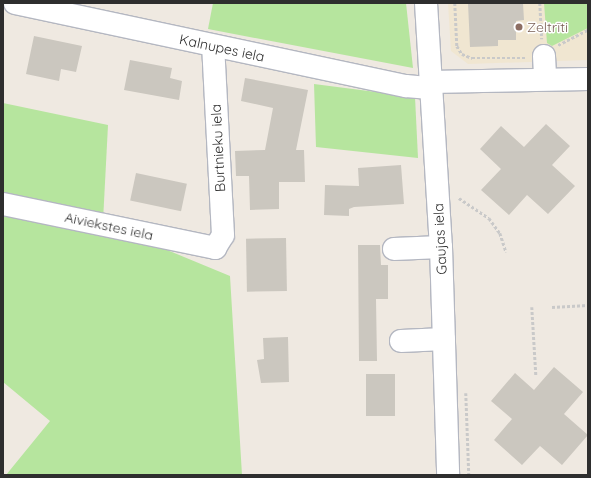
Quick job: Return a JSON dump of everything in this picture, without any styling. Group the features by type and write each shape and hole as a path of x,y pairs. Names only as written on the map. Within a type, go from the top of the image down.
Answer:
{"street":[{"name":"Kalnupes iela","path":"15,3 213,47 406,86 430,85 544,61 588,79"},
{"name":"Gaujas iela","path":"426,3 441,247 448,475"},
{"name":"Burtnieku iela","path":"213,47 223,235 216,248"},
{"name":"Aiviekstes iela","path":"3,204 216,248"},
{"path":"394,249 441,247"},
{"path":"401,341 444,339"}],"path":[{"path":"455,3 457,46 462,54 472,58 544,61 563,44 588,30"},
{"path":"540,3 544,61"},
{"path":"459,198 489,218 500,233 506,252"},
{"path":"552,307 588,305"},
{"path":"532,307 536,375"}],"shaded area":[{"name":"Zeltrīti","path":"448,3 588,3 588,60 468,64 451,51"}],"green space":[{"path":"213,3 406,3 413,68 208,29"},
{"path":"544,3 588,3 588,28 552,46 547,43"},
{"path":"314,84 415,97 418,158 316,147"},
{"path":"3,103 108,125 103,221 3,199"},
{"path":"3,213 155,245 230,276 242,475 6,475 50,421 3,382"}],"building":[{"path":"468,3 523,3 524,20 516,21 516,40 498,40 498,46 470,47"},
{"path":"34,36 82,46 76,72 61,69 59,81 26,74"},
{"path":"130,60 172,68 170,78 182,81 179,100 124,90"},
{"path":"245,78 308,90 296,150 304,150 305,182 279,182 279,209 250,210 249,176 236,176 235,151 265,150 273,108 241,101"},
{"path":"546,124 570,146 552,165 575,186 548,214 527,195 509,215 481,190 501,169 480,149 501,126 524,147"},
{"path":"401,165 404,204 354,207 349,209 349,216 324,215 325,185 359,186 358,168"},
{"path":"136,173 187,184 181,211 130,200"},
{"path":"286,238 287,291 247,292 246,239"},
{"path":"358,245 380,245 381,265 388,265 388,299 376,299 377,361 359,361"},
{"path":"288,337 289,382 261,383 257,360 264,359 263,338"},
{"path":"554,367 583,392 564,414 588,435 562,465 540,446 522,465 494,440 512,419 491,401 515,373 534,390"},
{"path":"366,374 395,374 395,416 366,416"}],"place":[{"name":"Zeltrīti","path":"519,27"}]}
